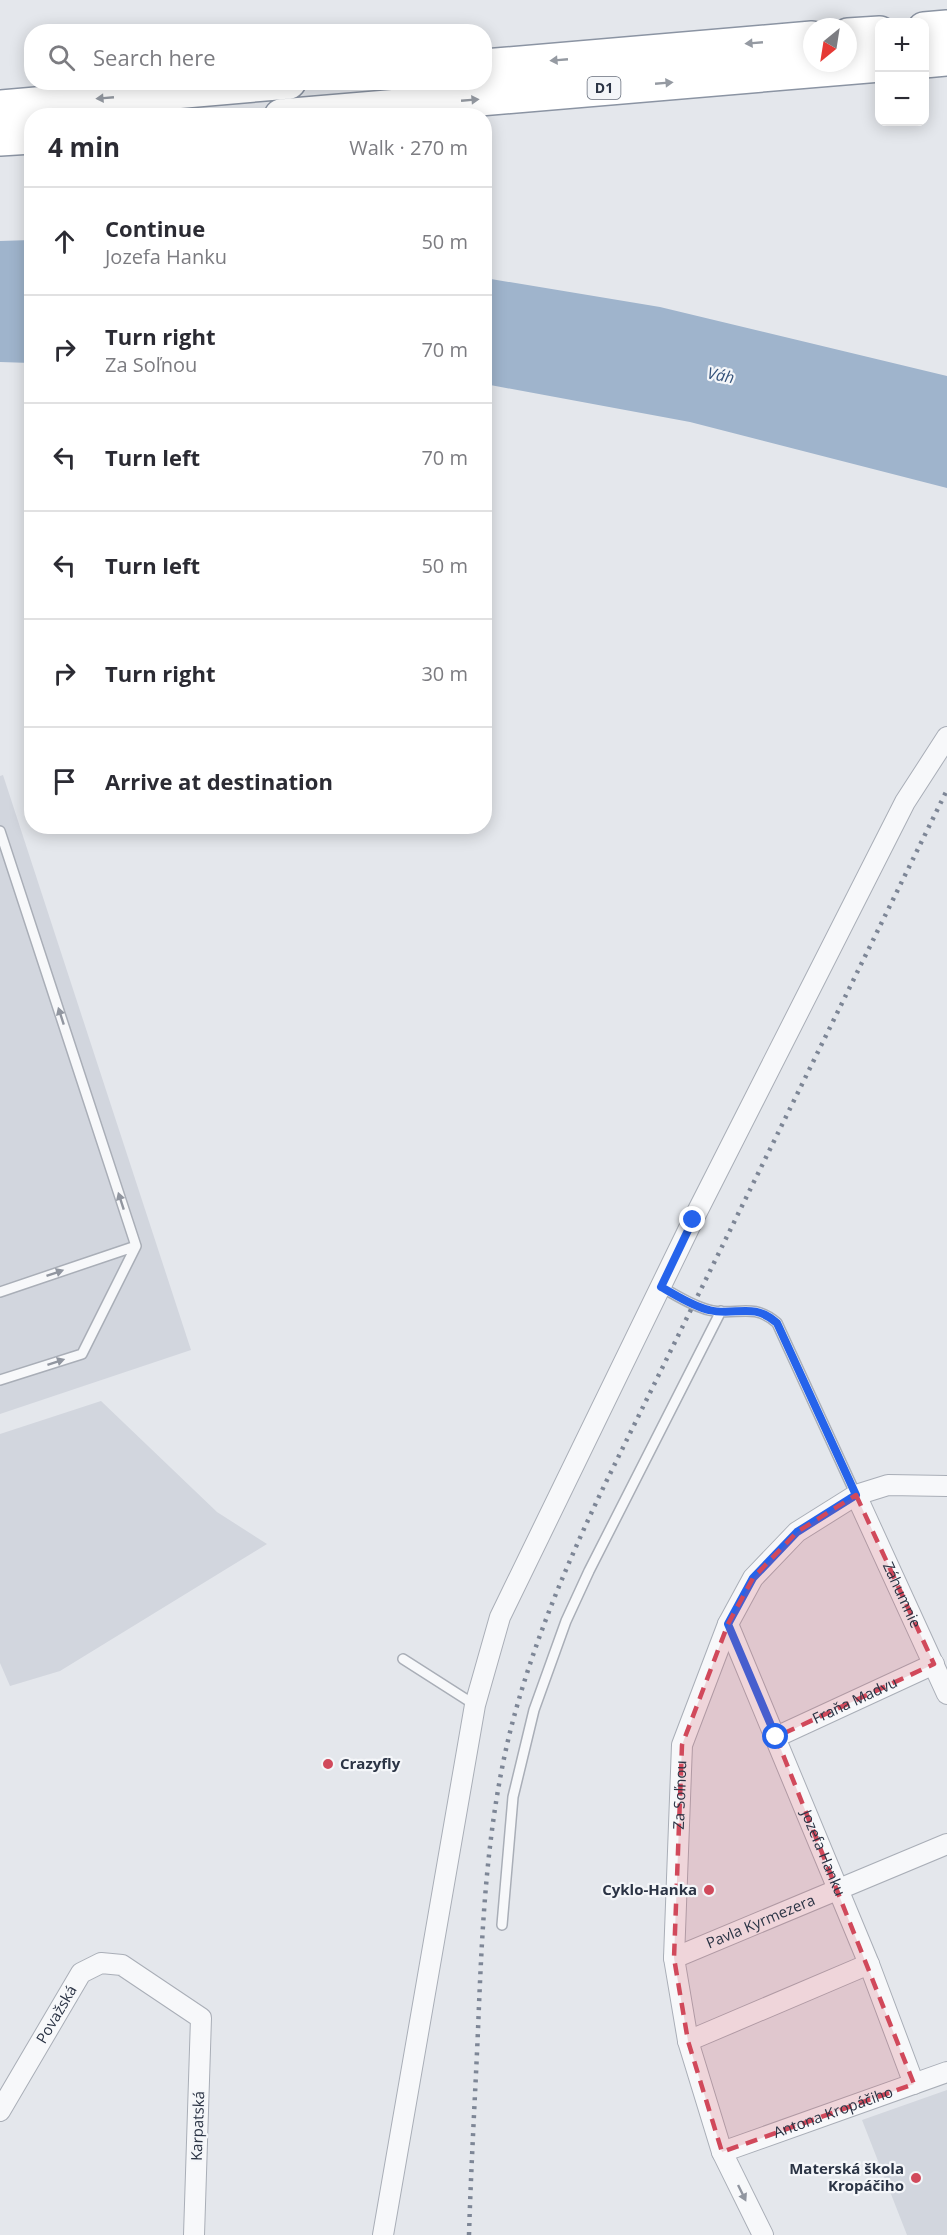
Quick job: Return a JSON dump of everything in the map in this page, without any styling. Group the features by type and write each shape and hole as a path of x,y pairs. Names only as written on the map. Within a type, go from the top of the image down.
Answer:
{"highway":[{"path":"929,29 947,27"},
{"path":"857,34 875,33"},
{"name":"D1","path":"492,65 803,39"},
{"path":"929,61 947,59"},
{"name":"D1","path":"375,108 875,65"},
{"path":"0,107 197,90"},
{"path":"0,139 24,138"}],"street":[{"path":"383,2235 475,1705 506,1602 905,801 947,737"},
{"name":"Za Soľnou","path":"763,2235 722,2152 688,2041 674,1958 682,1745 728,1624 753,1578 797,1532 856,1495 888,1485 947,1486"},
{"name":"Záhumnie","path":"856,1495 947,1694"},
{"name":"Jozefa Hanku","path":"728,1624 869,1964 914,2084"},
{"name":"Fraňa Madvu","path":"776,1737 934,1664"},
{"name":"Pavla Kyrmezera","path":"674,1958 947,1844"},
{"name":"Považská","path":"0,2111 81,1973 101,1963 122,1965 201,2018"},
{"path":"688,2041 869,1964"},
{"name":"Karpatská","path":"194,2235 201,2018"},
{"name":"Antona Kropáčiho","path":"722,2152 947,2072"}],"lane":[{"path":"0,831 135,1246 82,1354 0,1380"},
{"path":"0,1292 135,1246"},
{"path":"661,1287 701,1307 721,1311 737,1309 761,1312 770,1316 783,1329 799,1375 856,1495"},
{"path":"502,1925 513,1797 534,1710 566,1621 721,1311"},
{"path":"403,1659 475,1705"}],"highlighted area":[{"path":"856,1495 934,1664 776,1737 914,2084 722,2152 688,2041 674,1958 682,1745 728,1624 753,1578 797,1532"}],"shaded area":[{"path":"3,775 191,1350 0,1414 0,776"},
{"path":"101,1401 217,1512 267,1544 60,1671 10,1686 0,1663 0,1434"},
{"name":"Materská škola Kropáčiho","path":"947,2090 947,2235 907,2235 862,2120"}],"water":[{"path":"24,240 24,363 0,362 0,241"},
{"name":"Váh","path":"492,279 660,307 947,376 947,488 690,422 492,385"}],"railway":[{"path":"469,2235 481,1955 490,1843 510,1732 529,1668 564,1574 606,1482 947,790"}],"place":[{"name":"Crazyfly","path":"328,1764"},
{"name":"Cyklo-Hanka","path":"709,1890"},
{"name":"Materská škola Kropáčiho","path":"916,2178"}],"route":[{"path":"693,1220 661,1287 710,1310 737,1309 761,1312 770,1316 783,1329 799,1375 856,1495 797,1532 753,1578 728,1624 776,1737"}]}
